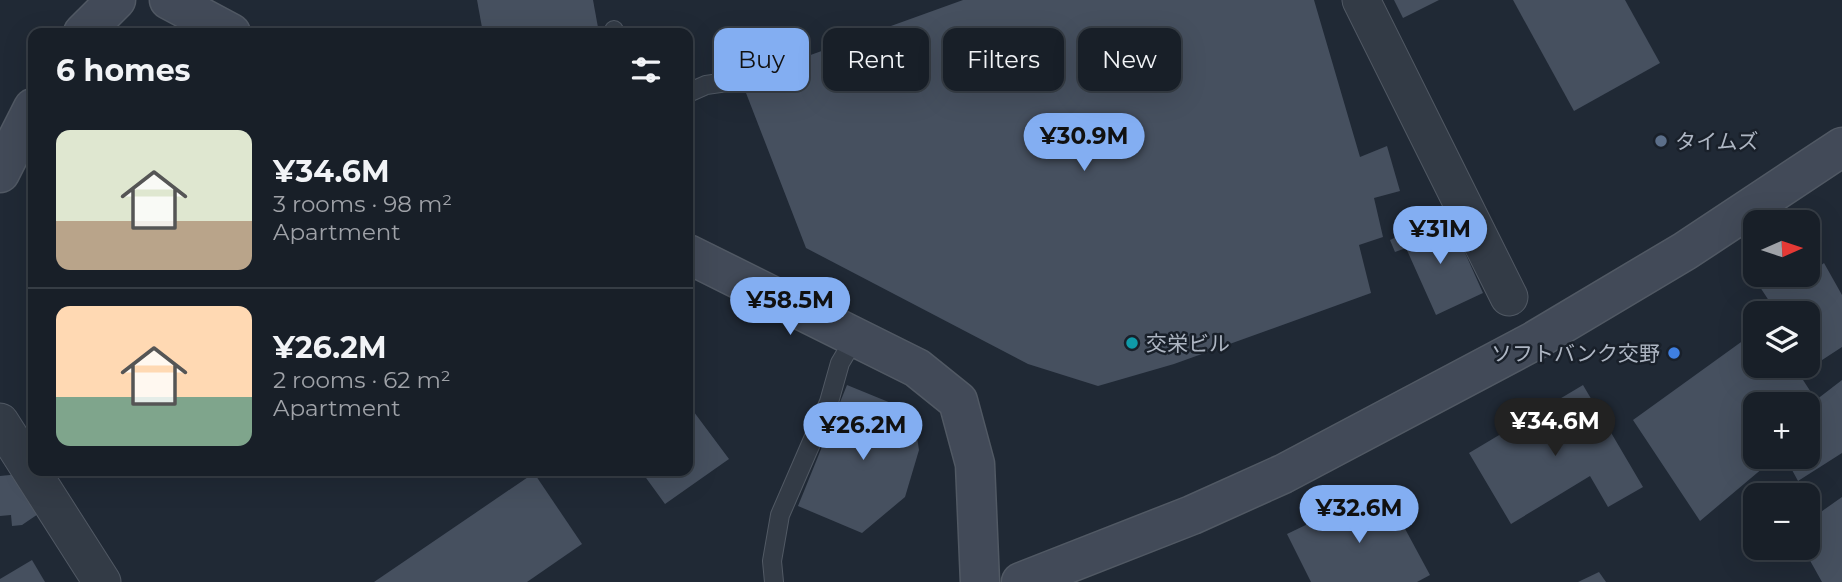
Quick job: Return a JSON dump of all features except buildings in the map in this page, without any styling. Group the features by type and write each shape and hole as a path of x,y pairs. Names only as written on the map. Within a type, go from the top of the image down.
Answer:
{"street":[{"path":"88,28 116,0"},
{"path":"169,0 222,28"},
{"path":"1361,0 1508,297"},
{"path":"0,173 28,118"},
{"path":"1021,582 1192,515 1283,474 1534,341 1685,251 1842,147"},
{"path":"693,257 848,350 917,368 958,401 975,464 980,582"},
{"path":"0,422 28,466"},
{"path":"34,476 102,582"}],"lane":[{"path":"693,91 714,84"},
{"path":"774,582 772,561 780,515 829,402 848,350"}],"place":[{"name":"タイムズ","path":"1661,141"},
{"name":"交栄ビル","path":"1132,343"},
{"name":"ソフトバンク交野","path":"1674,353"}]}
